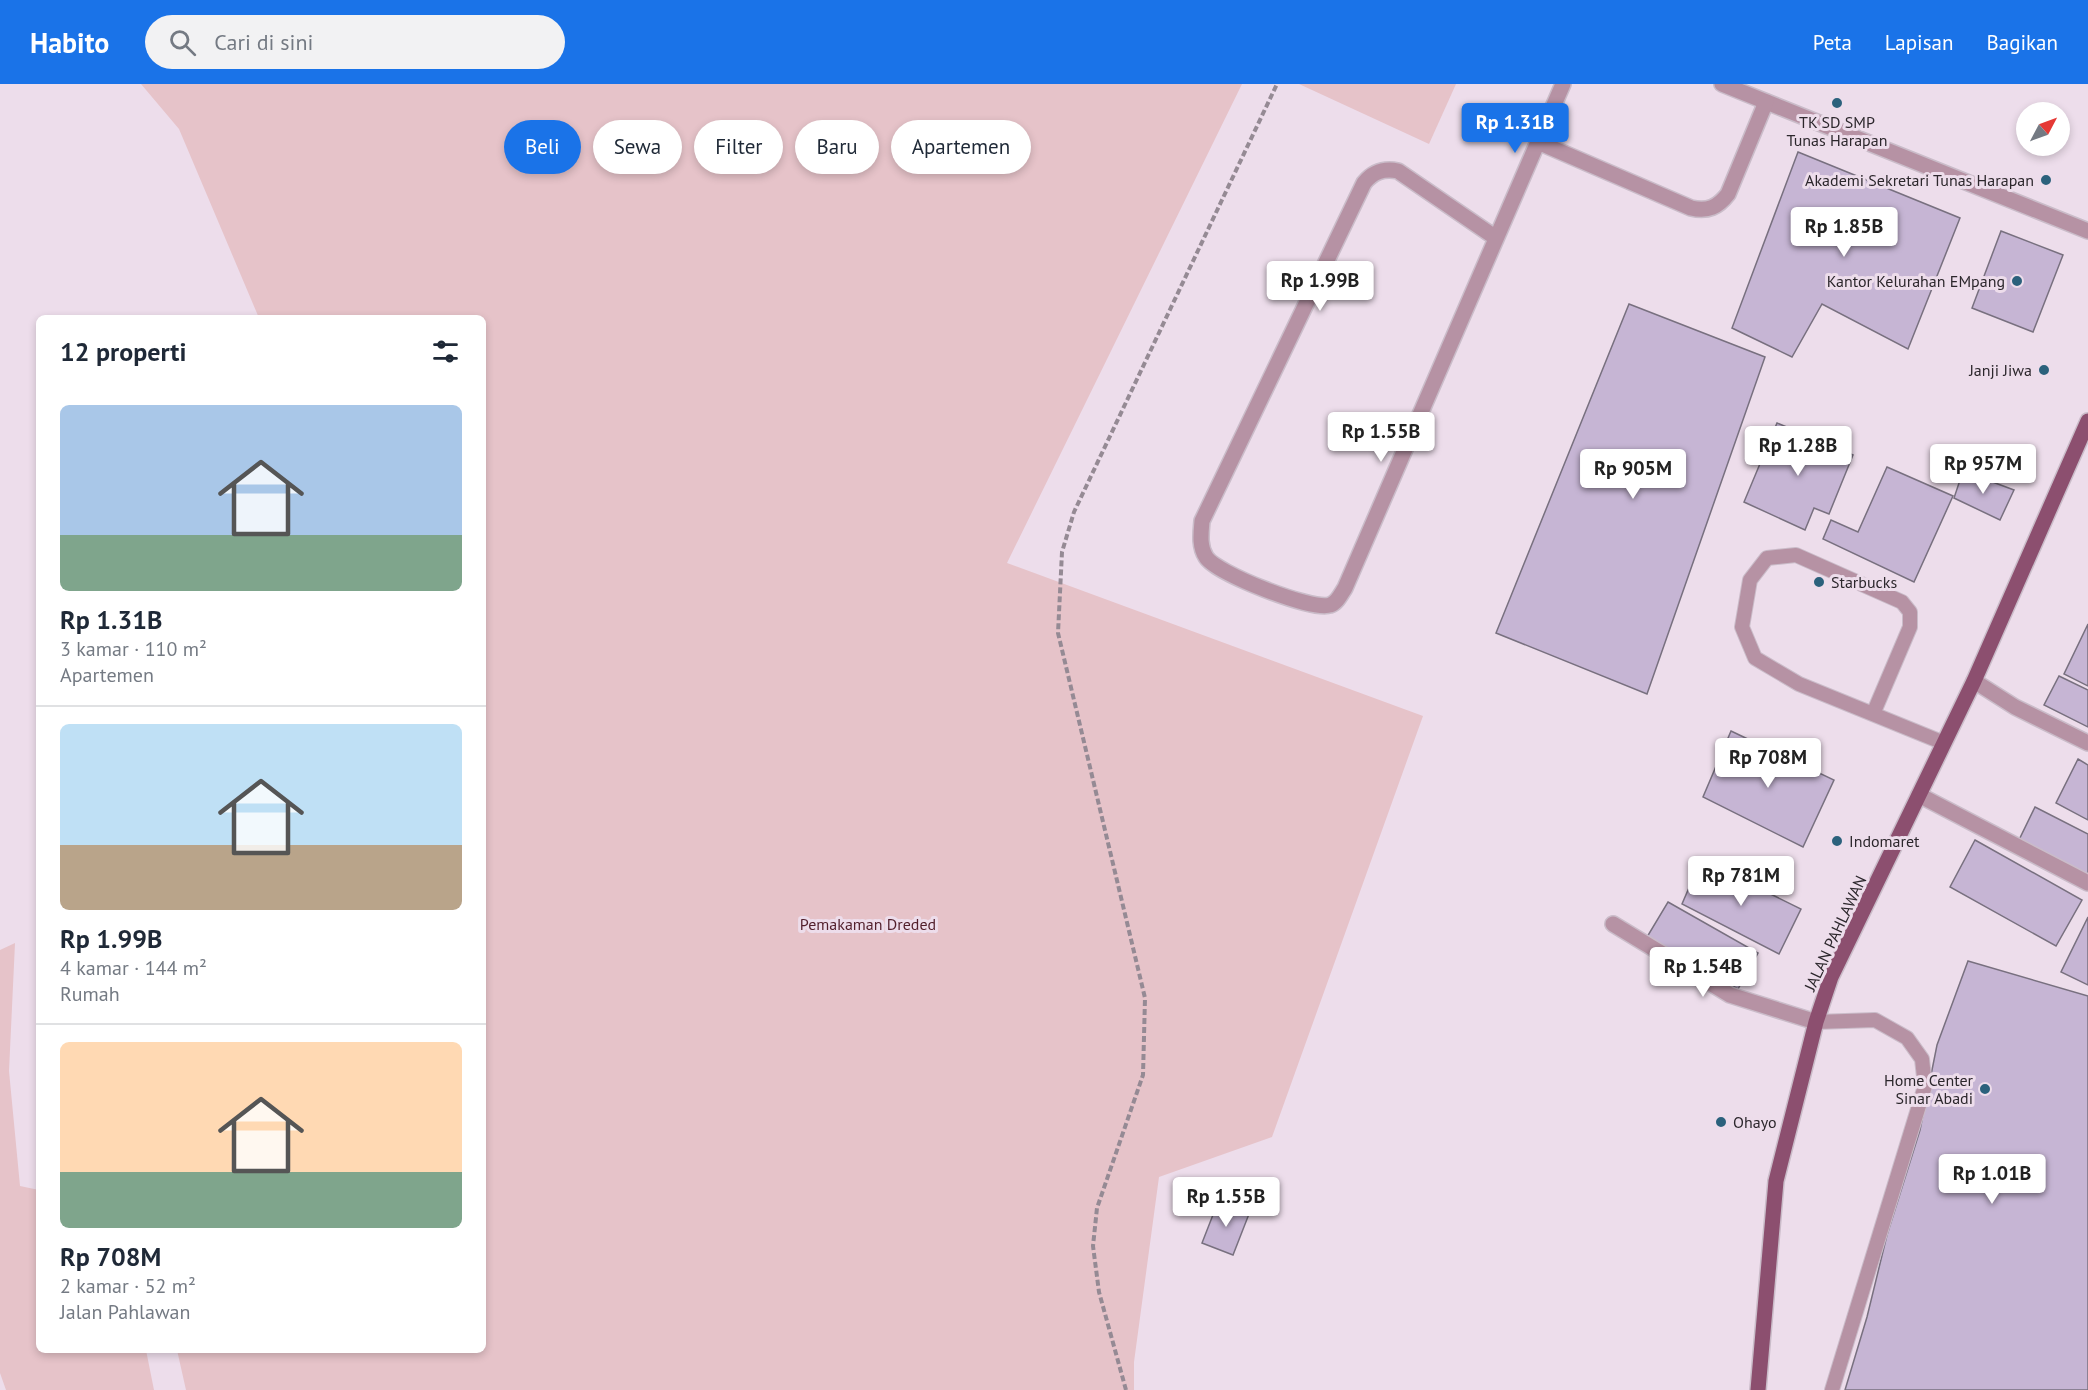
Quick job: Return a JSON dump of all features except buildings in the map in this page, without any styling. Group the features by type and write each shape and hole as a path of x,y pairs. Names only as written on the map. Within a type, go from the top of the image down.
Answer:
{"main road":[{"name":"JALAN PAHLAWAN","path":"1758,1390 1776,1181 1816,1022 1831,977 1974,681 2088,422"}],"street":[{"path":"1497,238 1398,171 1384,170 1369,177 1358,194 1202,521 1202,549 1212,564 1273,592 1320,607 1330,605 1339,598 1497,238 1563,84"},
{"path":"1722,84 2088,231"},
{"path":"1538,142 1691,208 1703,210 1720,204 1728,194 1766,102"},
{"path":"1974,681 2015,707 2088,743"},
{"path":"1919,795 2088,883"},
{"path":"1613,924 1730,995 1816,1022"}],"lane":[{"path":"1873,714 1910,627 1910,612 1902,602 1796,555 1767,558 1750,580 1742,627 1755,658 1799,684 1944,743"},
{"path":"1816,1022 1875,1020 1906,1038 1922,1059 1925,1086 1832,1390"}],"path":[{"path":"1126,1390 1099,1292 1093,1246 1097,1208 1143,1076 1144,998 1058,633 1062,552 1074,512 1277,84"}],"green space":[{"name":"Pemakaman Dreded","path":"141,84 1242,84 1007,563 1423,716 1272,1137 1159,1177 1134,1362 1134,1390 186,1390 178,1353 486,1353 486,315 258,315 179,129"},
{"path":"1299,84 1456,84 1429,144"},
{"path":"15,943 9,1071 20,1186 36,1189 36,1353 147,1353 154,1390 6,1390 0,1373 0,950"}],"place":[{"name":"TK SD SMP Tunas Harapan","path":"1837,103"},
{"name":"Akademi Sekretari Tunas Harapan","path":"2046,180"},
{"name":"Kantor Kelurahan EMpang","path":"2017,281"},
{"name":"Janji Jiwa","path":"2044,370"},
{"name":"Starbucks","path":"1819,582"},
{"name":"Indomaret","path":"1837,841"},
{"name":"Home Center Sinar Abadi","path":"1985,1089"},
{"name":"Ohayo","path":"1721,1122"}]}
